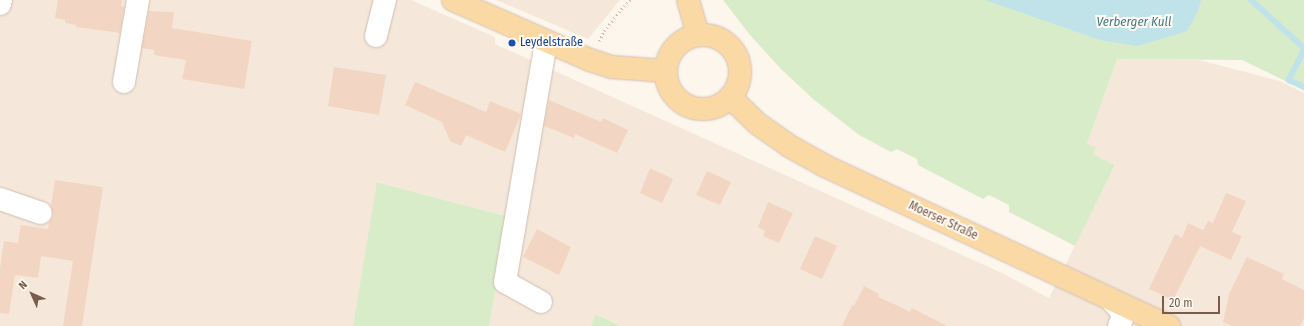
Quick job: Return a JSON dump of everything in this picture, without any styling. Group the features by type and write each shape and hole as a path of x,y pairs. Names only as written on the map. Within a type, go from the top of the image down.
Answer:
{"main road":[{"path":"453,0 590,60 612,67 666,70"},
{"path":"688,0 698,35"},
{"path":"698,35 711,36 724,41 734,52 740,67 738,82 730,97 717,106 702,109 689,106 677,99 668,86 666,70 668,58 677,45 686,39 698,35"},
{"name":"Moerser Straße","path":"730,97 765,128 789,146 823,166 1169,326"}],"lane":[{"path":"0,4 1,0"},
{"path":"124,82 138,0"},
{"path":"376,36 385,0"},
{"path":"540,302 504,282 546,41"},
{"path":"0,199 41,213"},
{"path":"1110,299 1121,311 1123,317 1119,326"}],"path":[{"path":"590,60 604,31 630,0"}],"shaded area":[{"path":"0,0 411,0 495,37 495,44 1002,273 1049,298 1115,165 1093,154 1087,144 1117,59 1199,60 1280,81 1304,93 1304,326 621,326 597,314 591,326 489,326 509,217 378,182 353,326 0,326"},
{"path":"496,0 620,0 588,39"}],"green space":[{"path":"723,0 1304,0 1304,90 1242,60 1117,59 1087,144 1096,147 1093,154 1115,165 1075,246 1009,212 1009,205 989,195 983,199 918,165 917,159 897,149 891,152 859,135 813,99 780,68 750,35"},
{"path":"377,182 509,217 489,326 353,326"},
{"path":"596,314 621,326 591,326"}],"water":[{"name":"Verberger Kull","path":"985,0 1201,0 1198,11 1187,31 1138,46 1100,40"}],"building":[{"path":"58,0 122,0 121,6 124,7 120,33 76,27 76,25 65,23 65,20 55,18"},
{"path":"149,11 174,12 172,28 252,41 244,89 182,79 186,60 154,55 154,50 142,48"},
{"path":"334,67 386,75 379,115 328,106"},
{"path":"415,82 486,112 490,101 521,114 505,152 466,135 461,146 450,141 442,122 405,105"},
{"path":"549,100 601,122 603,118 628,130 617,153 575,134 574,138 544,126"},
{"path":"650,168 673,179 662,203 640,193"},
{"path":"707,171 731,182 720,205 696,195"},
{"path":"55,180 103,187 82,326 63,326 73,261 41,256 38,278 15,275 9,314 0,313 0,268 4,241 18,243 21,225 48,229 49,222 53,217 51,206"},
{"path":"1226,193 1246,201 1232,232 1242,236 1231,260 1200,246 1173,300 1149,289 1175,234 1182,238 1188,223 1203,230 1208,221 1213,223"},
{"path":"768,202 793,213 779,243 763,236 765,231 758,227"},
{"path":"537,229 571,247 559,275 523,257"},
{"path":"815,236 837,246 822,279 800,269"},
{"path":"1247,257 1284,274 1282,279 1304,290 1304,318 1300,326 1233,326 1223,322 1229,294"},
{"path":"864,286 879,294 878,297 910,312 912,308 947,326 842,326 852,305 854,306"}],"waterway":[{"path":"1251,0 1304,48"},
{"path":"1304,50 1289,80 1304,87"}],"place":[{"name":"Leydelstraße","path":"512,43"}]}
